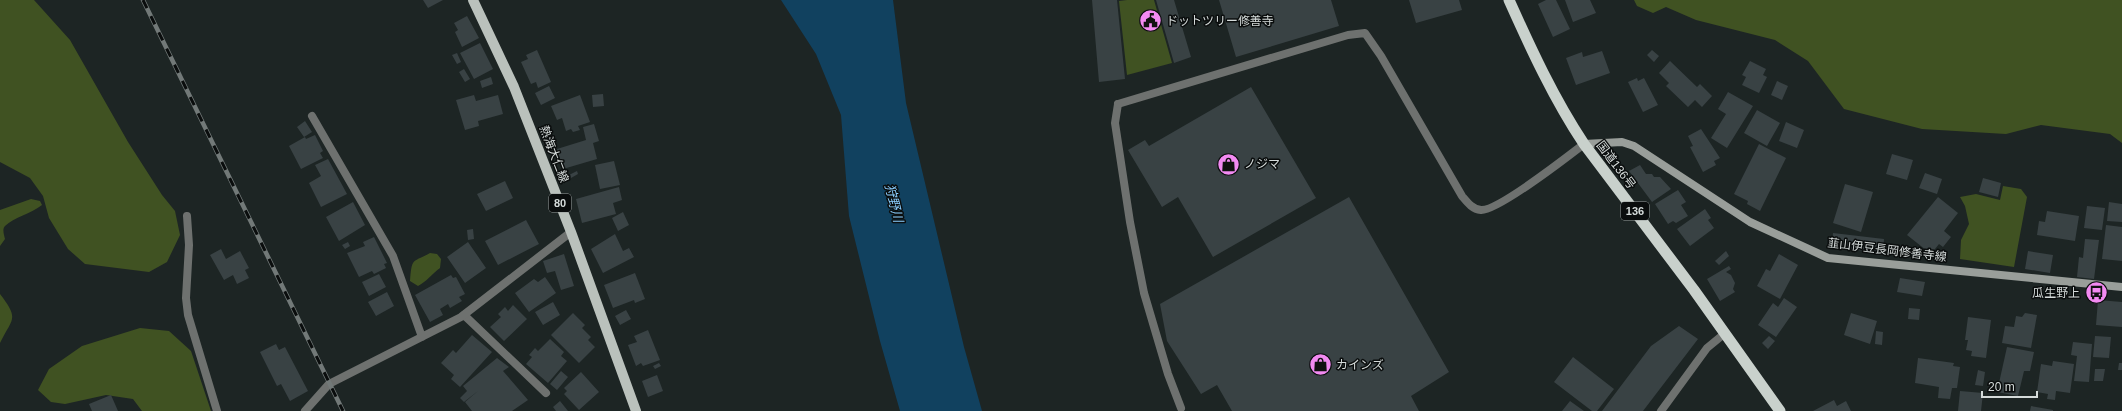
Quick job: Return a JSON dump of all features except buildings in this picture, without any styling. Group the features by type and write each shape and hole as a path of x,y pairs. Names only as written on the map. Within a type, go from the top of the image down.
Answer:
{"highway":[{"name":"国道136号","path":"1509,0 1530,47 1569,122 1694,290 1780,411"}],"main road":[{"name":"熱海大仁線","path":"474,0 514,87 571,232 636,411"},
{"name":"韮山伊豆長岡修善寺線","path":"1584,144 1622,142 1634,146 1750,222 1828,258 2122,287"}],"street":[{"path":"1181,408 1168,374 1144,293 1115,123 1118,104 1348,35 1365,33 1381,56 1462,196 1471,206 1482,210 1502,202 1584,144"},
{"path":"312,116 393,256 422,337"},
{"path":"187,216 190,245 186,298 188,315 217,411"},
{"path":"305,411 329,384 464,315 571,232"},
{"path":"464,315 546,393"},
{"path":"1661,411 1707,348 1724,334"}],"green space":[{"path":"0,0 34,0 70,40 128,142 162,195 175,211 180,235 167,262 149,272 85,264 68,249 49,218 43,196 30,178 0,162"},
{"path":"1154,0 1172,63 1127,75 1119,1"},
{"path":"1634,0 2122,0 2122,143 2110,134 2041,125 2006,134 1922,129 1844,109 1808,61 1775,40 1696,20 1666,7 1653,13 1637,6"},
{"path":"2003,186 2021,189 2027,197 2014,267 1960,259 1961,240 1969,224 1965,206 1960,197 1976,194 2000,200"},
{"path":"31,199 40,201 42,205 13,220 5,226 3,230 5,239 0,246 0,210"},
{"path":"430,253 437,254 441,259 440,268 418,286 410,281 412,264 416,260"},
{"path":"0,294 10,309 12,319 0,343"},
{"path":"140,328 169,331 191,351 211,411 142,411 133,399 106,395 65,404 51,402 38,390 49,369 82,346"}],"water":[{"name":"狩野川","path":"781,0 893,0 906,103 964,347 982,411 900,411 880,341 849,216 841,115 816,54"}],"railway":[{"path":"143,0 343,411"}],"place":[{"name":"ドットツリー修善寺","path":"1150,21"},
{"name":"ノジマ","path":"1229,164"},
{"name":"瓜生野上","path":"2096,293"},
{"name":"カインズ","path":"1321,365"}]}
